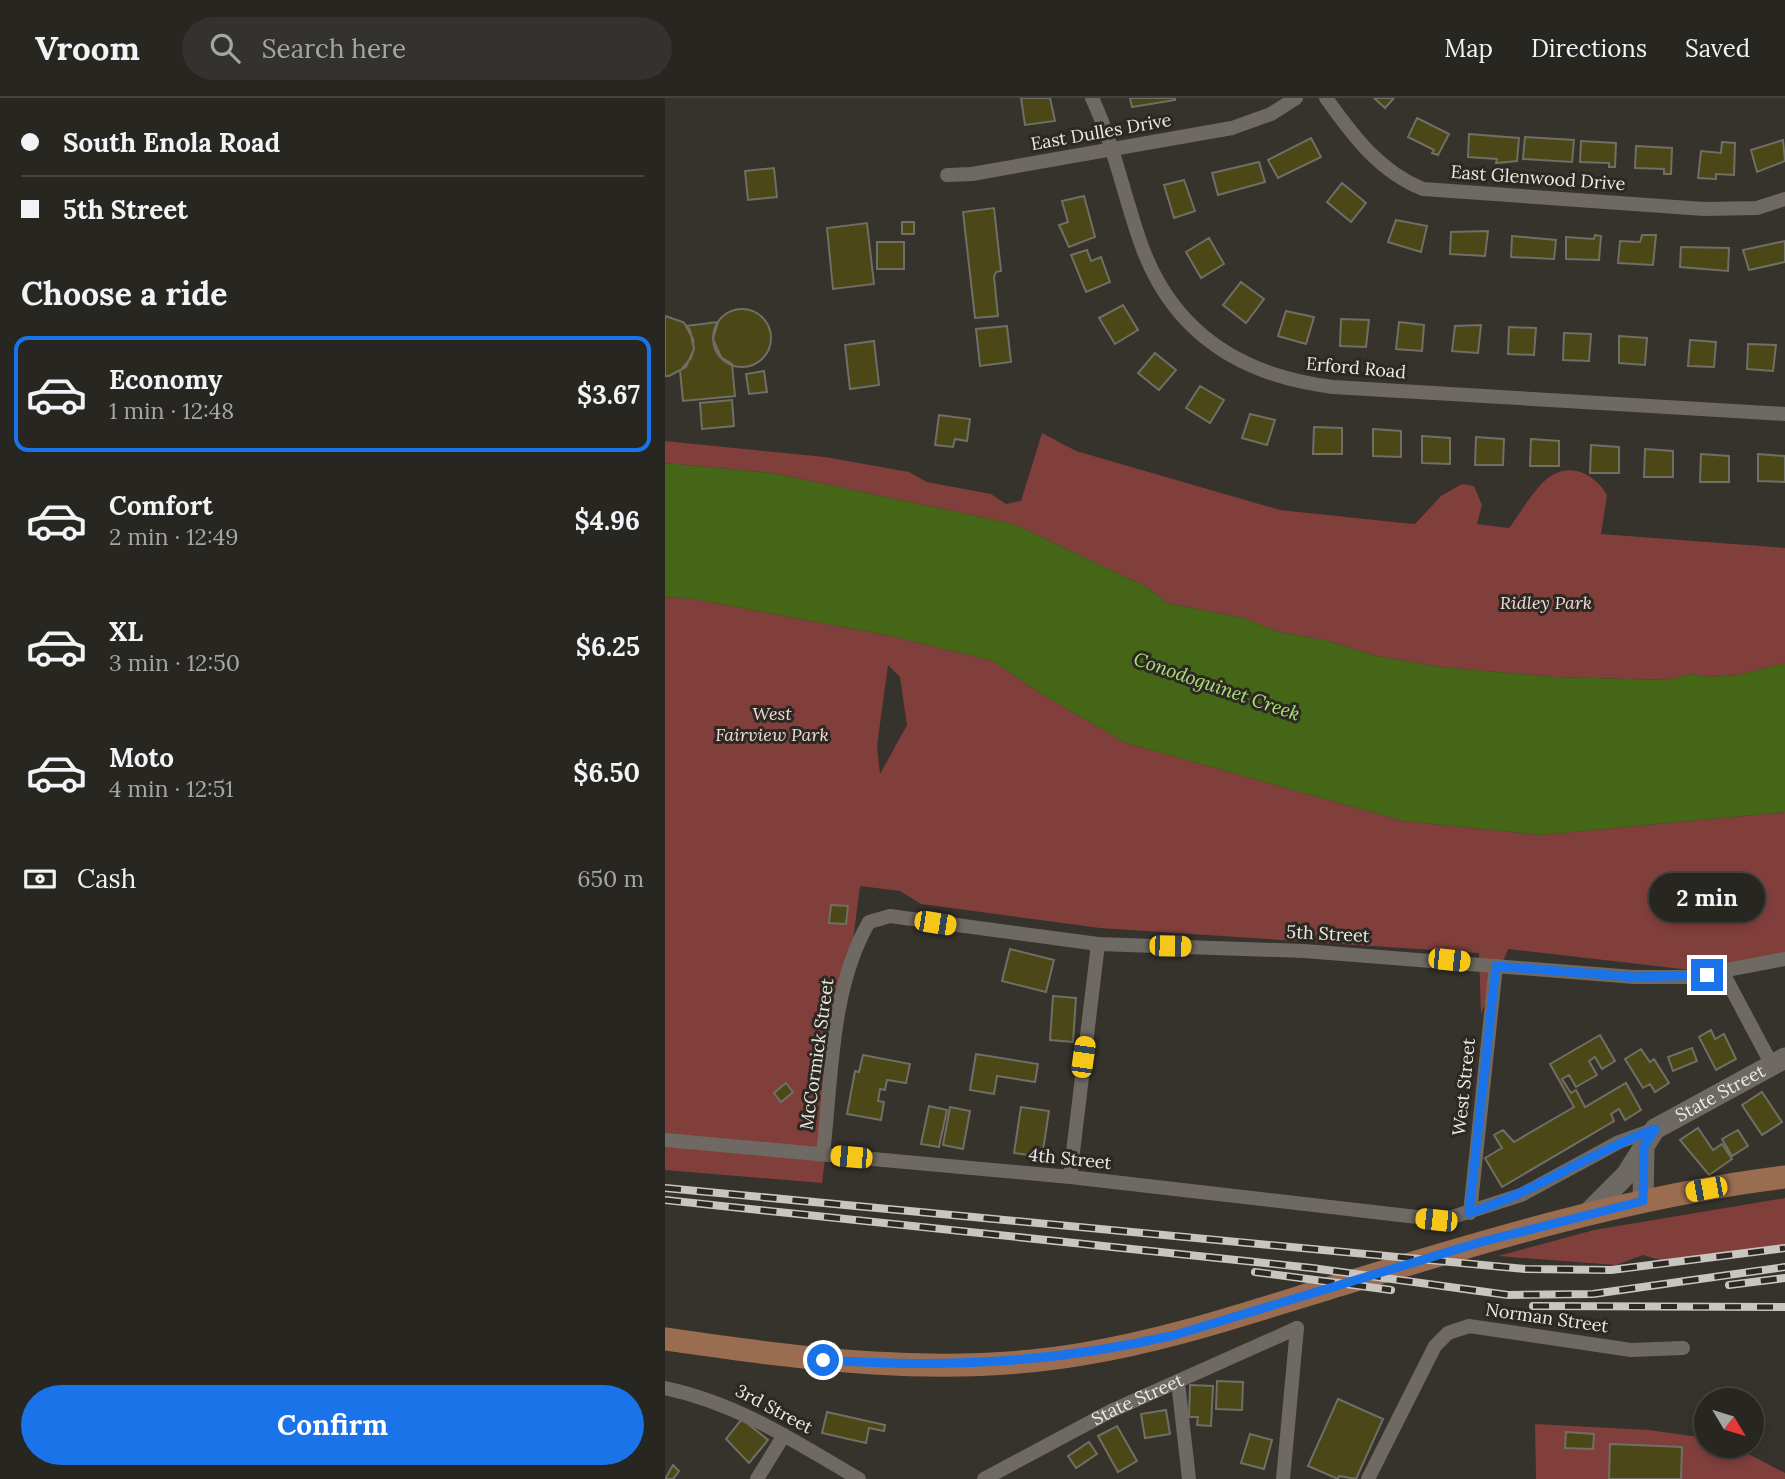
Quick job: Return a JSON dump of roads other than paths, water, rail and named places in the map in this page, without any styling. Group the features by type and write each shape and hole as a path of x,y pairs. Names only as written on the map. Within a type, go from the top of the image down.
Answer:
{"main road":[{"name":"State Street","path":"1587,1214 1616,1188 1650,1137 1779,1061"},
{"path":"1643,1201 1650,1137"},
{"path":"665,1339 762,1354 877,1364 1033,1361 1175,1335 1481,1242 1587,1214 1643,1201 1785,1177"}],"street":[{"name":"Erford Road","path":"1092,98 1112,148 1141,246 1165,295 1202,336 1229,356 1274,377 1333,387 1785,414"},
{"name":"East Dulles Drive","path":"947,175 972,174 1232,128 1271,114 1296,98"},
{"name":"East Glenwood Drive","path":"1326,98 1379,164 1405,182 1423,189 1704,209 1749,209 1785,199"},
{"name":"5th Street","path":"869,922 890,916 1098,943 1317,952 1634,977 1679,978 1723,973 1785,960"},
{"name":"McCormick Street","path":"823,1154 837,1028 847,977 856,944 869,922"},
{"path":"1070,1177 1098,943"},
{"name":"West Street","path":"1469,1213 1496,966"},
{"path":"1723,973 1779,1061"},
{"name":"State Street","path":"1469,1213 1521,1195 1619,1142 1650,1137"},
{"name":"4th Street","path":"665,1140 1070,1177 1436,1220 1469,1213"},
{"name":"Norman Street","path":"1368,1479 1429,1357 1448,1333 1458,1327 1469,1326 1631,1350 1683,1348"},
{"name":"State Street","path":"986,1478 1111,1411 1297,1328 1283,1479"},
{"path":"1178,1382 1189,1479"},
{"name":"3rd Street","path":"665,1388 725,1405 784,1434 859,1479"},
{"path":"757,1479 784,1434"}],"water":[{"name":"Conodoguinet Creek","path":"665,463 773,473 1014,524 1147,587 1167,603 1244,618 1279,632 1324,640 1377,656 1440,667 1555,677 1667,680 1691,674 1711,677 1737,675 1785,663 1785,812 1541,835 1403,821 1126,743 1043,695 993,661 891,636 694,599 665,597"}],"railway":[{"path":"665,1188 1525,1269 1611,1270 1785,1248"},
{"path":"665,1200 1312,1268 1508,1295 1593,1294 1785,1267"},
{"path":"1255,1272 1391,1290"},
{"path":"1729,1285 1785,1278"},
{"path":"1533,1306 1785,1307"}],"park label":[{"name":"Ridley Park","path":"1546,603"},
{"name":"West Fairview Park","path":"772,724"}]}
